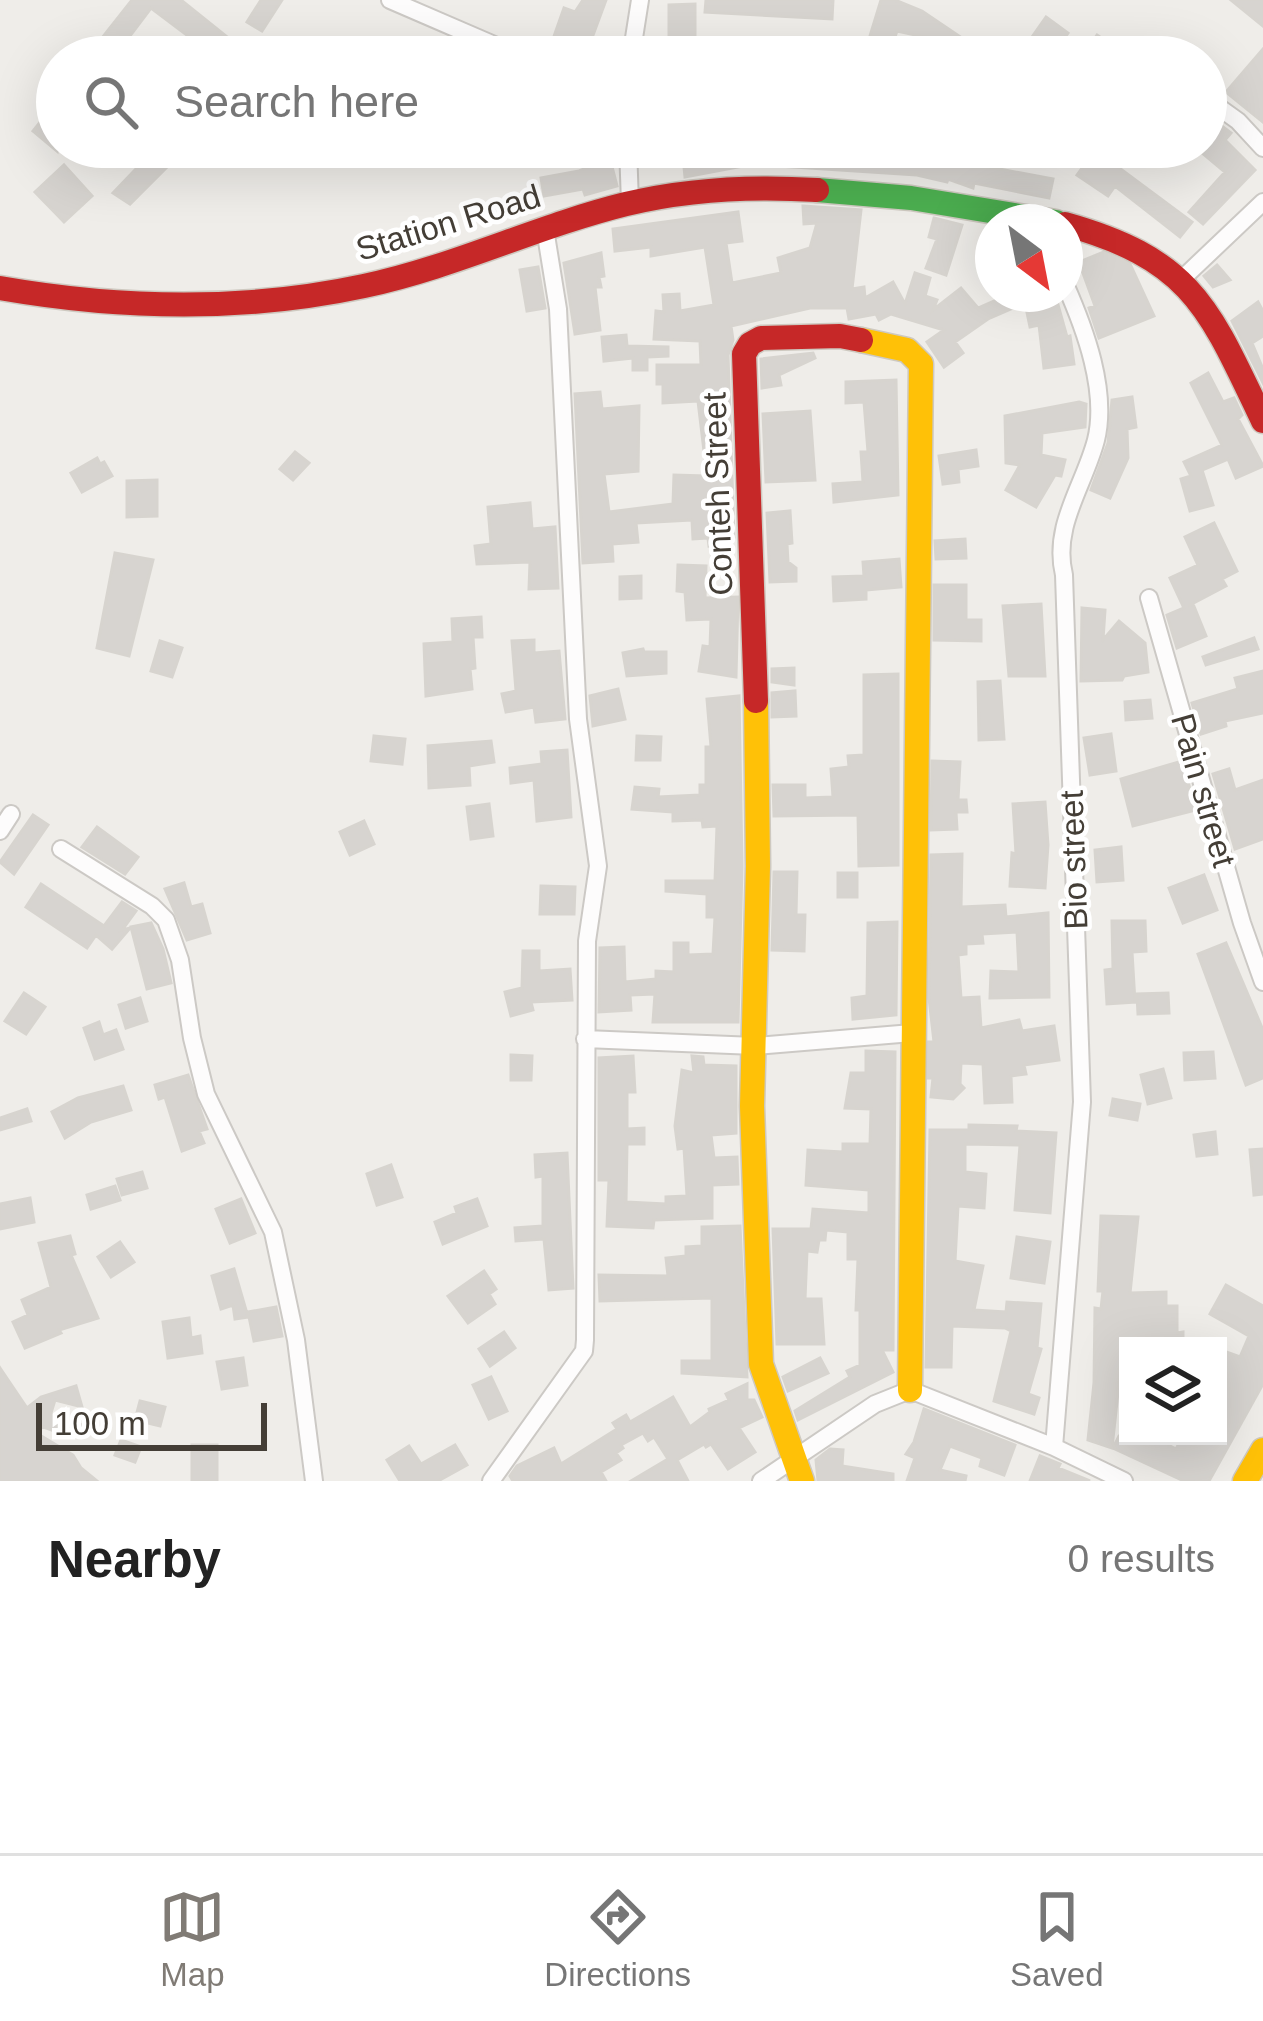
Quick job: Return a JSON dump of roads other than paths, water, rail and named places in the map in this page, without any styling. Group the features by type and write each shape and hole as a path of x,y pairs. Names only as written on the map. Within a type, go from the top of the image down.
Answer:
{"street":[{"path":"390,0 473,36"},
{"path":"634,36 640,0"},
{"path":"1227,114 1263,148"},
{"path":"629,168 630,203"},
{"name":"Station Road","path":"0,288 98,302 230,302 294,296 411,274 630,203 728,190 844,193 975,211"},
{"path":"1183,278 1263,202"},
{"path":"491,1481 584,1351 586,941 598,866 578,719 558,309 544,229"},
{"name":"Station Road","path":"1083,229 1124,240 1183,278 1223,341 1263,422"},
{"name":"Bio street","path":"1054,1447 1082,1102 1064,575 1059,555 1068,512 1097,436 1098,415 1089,351 1075,312"},
{"name":"Conteh Street","path":"802,1481 761,1364 752,1106 758,866 754,596 744,354 761,338 840,336 907,350 921,364 910,1390"},
{"name":"Pain street","path":"1148,598 1263,982"},
{"path":"0,831 10,814"},
{"path":"61,848 152,906 166,920 180,960 206,1094 273,1232 296,1340 314,1481"},
{"path":"585,1039 755,1046 913,1033"},
{"path":"761,1481 875,1404 910,1390 1054,1447 1124,1481"},
{"path":"1245,1481 1263,1450"}]}
